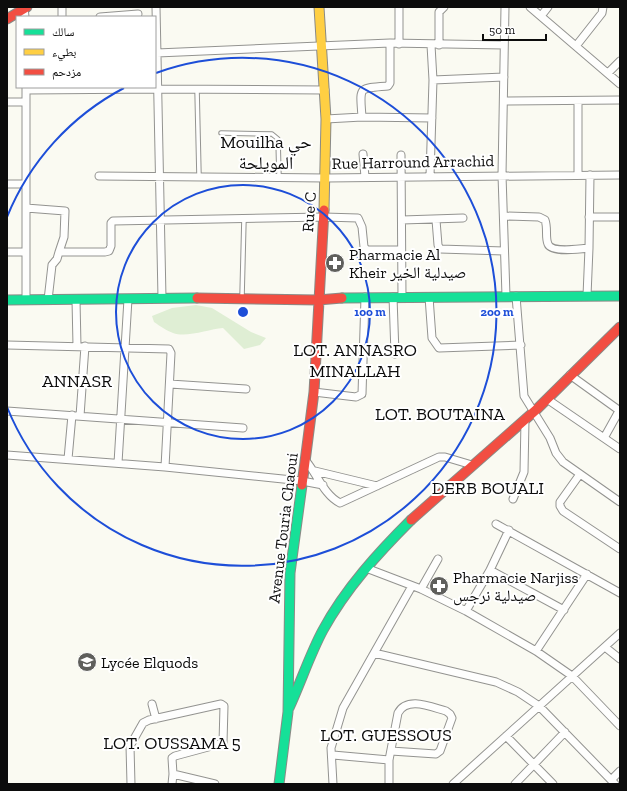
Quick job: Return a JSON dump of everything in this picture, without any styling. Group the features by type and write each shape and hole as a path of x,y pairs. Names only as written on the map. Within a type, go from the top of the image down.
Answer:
{"street":[{"path":"156,7 162,298"},
{"name":"Rue C","path":"318,300 326,178 325,90 319,7"},
{"path":"399,7 399,44"},
{"path":"439,45 439,12 444,7"},
{"path":"505,7 502,175 506,296"},
{"path":"530,7 620,84"},
{"path":"541,16 548,7"},
{"path":"576,46 602,13 603,7"},
{"path":"7,19 25,10"},
{"path":"110,16 140,13"},
{"path":"362,117 362,90 366,88 388,86 390,83 390,44"},
{"path":"158,53 321,45 504,45"},
{"path":"430,176 433,80 431,45"},
{"path":"608,73 620,61"},
{"path":"433,80 504,77"},
{"path":"26,300 26,89 157,88 325,90"},
{"path":"504,102 620,100"},
{"path":"578,101 578,175"},
{"path":"7,102 26,102"},
{"path":"326,119 362,117 432,118"},
{"path":"363,154 365,177"},
{"path":"395,354 402,220 401,155"},
{"name":"Rue Harround Arrachid","path":"99,176 326,178 502,175 620,175"},
{"path":"587,296 590,175"},
{"path":"7,184 25,184"},
{"path":"26,208 65,211 64,237 57,259 52,265 48,300"},
{"path":"504,216 539,216 545,220 548,229 548,245 551,249 589,248"},
{"path":"59,252 107,252 111,246 111,223 113,221 324,217 358,218 362,227 364,247 367,250 401,250"},
{"path":"589,217 620,217"},
{"path":"402,220 463,218"},
{"path":"436,220 438,245 440,249 504,251"},
{"path":"7,252 26,252"},
{"path":"516,296 524,396 550,438 556,453 563,462 620,502"},
{"path":"7,300 242,298 318,300 365,297 620,296"},
{"path":"314,392 356,397 362,394 365,297"},
{"path":"429,297 432,338 439,348 521,345"},
{"path":"118,463 122,419 128,299"},
{"path":"76,300 81,346 80,416"},
{"name":"Avenue Touria Chaoui","path":"279,784 288,712 290,573 314,392 318,300"},
{"path":"288,712 329,620 366,568 403,529 472,465 534,412 620,327"},
{"path":"7,346 81,346 169,349 171,353 170,384 165,467"},
{"path":"570,375 619,411 604,438"},
{"path":"170,384 246,389"},
{"path":"547,399 620,449"},
{"path":"7,411 243,428"},
{"path":"68,459 72,415"},
{"path":"513,499 524,466 525,420"},
{"path":"7,455 165,467 302,481 323,485"},
{"path":"306,461 315,471 323,485 335,500 340,503 438,457 445,457 472,465"},
{"path":"315,471 377,486"},
{"path":"580,474 560,502 560,506 563,511 620,549"},
{"path":"496,524 620,593"},
{"path":"466,611 490,570 509,530"},
{"path":"421,590 438,559"},
{"path":"366,568 412,586 466,611 536,651 572,676 620,726"},
{"path":"490,570 564,610"},
{"path":"536,651 587,574"},
{"path":"333,784 333,755 331,748 343,708 412,586"},
{"path":"453,784 620,633"},
{"path":"605,647 620,659"},
{"path":"374,653 496,682 518,692 539,706 613,782 620,771"},
{"path":"389,784 389,760 398,713 404,705 410,703 446,711 450,714 452,718 440,751 432,754 391,751"},
{"path":"152,704 156,718"},
{"path":"132,784 130,746 143,723 156,718 221,704 224,706 222,743 172,758 172,784"},
{"path":"515,784 565,732"},
{"path":"506,736 554,784"},
{"path":"333,755 389,760"},
{"path":"173,774 215,784"}],"lane":[{"path":"197,89 199,176"},
{"path":"221,134 272,134 277,136 279,177"},
{"path":"242,298 244,218"}],"green space":[{"path":"196,305 212,308 251,332 266,338 260,345 244,349 223,328 191,334 173,333 154,322 152,316 172,308"}],"traffic: fast":[{"path":"342,298 620,296"},
{"path":"7,300 197,298"},
{"path":"279,784 288,712 290,573 302,485"},
{"path":"289,708 314,649 332,615 352,585 411,520"}],"traffic: slow":[{"path":"319,7 326,119 324,210"}],"traffic: jam":[{"path":"7,19 27,7"},
{"path":"302,485 314,392 324,210"},
{"path":"197,298 318,300 342,298"},
{"path":"411,520 537,409 620,327"}],"place":[{"name":"Pharmacie Al Kheir صيدلية الخير","path":"335,263"},
{"name":"Pharmacie Narjiss صيدلية نرجس","path":"439,586"},
{"name":"Lycée Elquods","path":"87,662"}],"district":[{"name":"Mouilha حي المويلحة","path":"266,152"},
{"name":"LOT. ANNASRO MINALLAH","path":"355,360"},
{"name":"ANNASR","path":"77,381"},
{"name":"LOT. BOUTAINA","path":"440,414"},
{"name":"DERB BOUALI","path":"488,488"},
{"name":"LOT. GUESSOUS","path":"386,735"},
{"name":"LOT. OUSSAMA 5","path":"172,743"}]}
